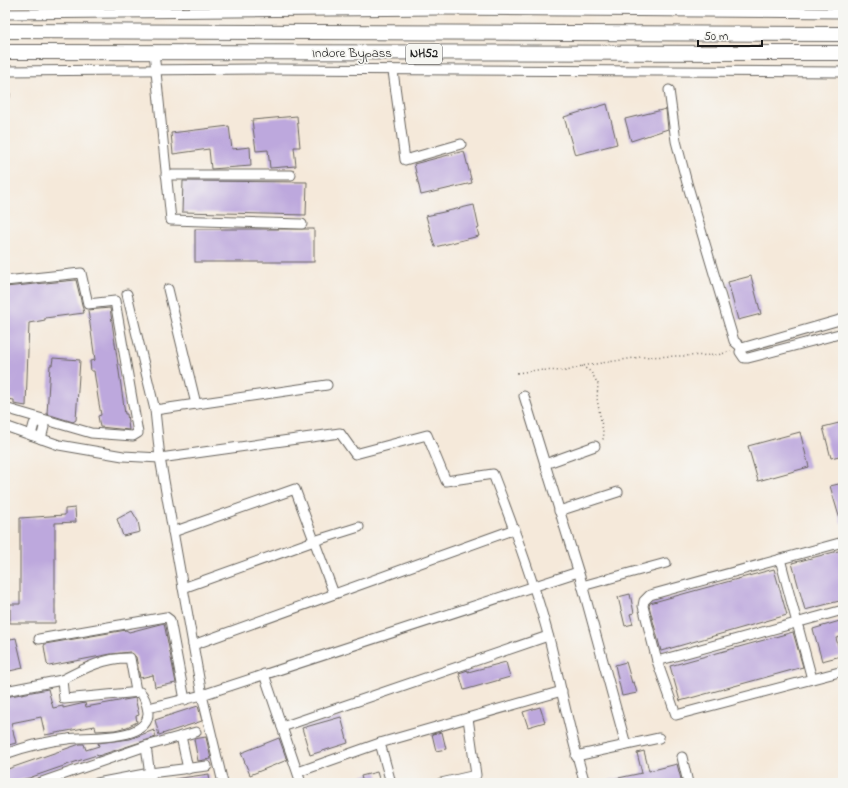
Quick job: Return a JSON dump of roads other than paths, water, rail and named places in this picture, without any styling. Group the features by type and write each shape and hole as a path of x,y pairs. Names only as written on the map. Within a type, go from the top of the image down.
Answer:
{"highway":[{"name":"Indore Bypass","path":"5,31 843,34"},
{"name":"Indore Bypass","path":"5,52 843,53"}],"street":[{"path":"5,14 151,9 439,10 570,8 788,9 843,13"},
{"path":"154,52 171,220 302,224"},
{"path":"5,96 5,71 843,72"},
{"path":"393,71 405,160 461,144"},
{"path":"669,90 676,141 687,183 742,356 748,358 843,333"},
{"path":"166,175 291,175"},
{"path":"5,281 81,273 88,304 112,300 116,302 138,433 134,436 95,434 41,420 5,408"},
{"path":"168,289 196,404"},
{"path":"127,294 155,410 160,458 202,696 223,783"},
{"path":"739,347 843,319"},
{"path":"155,410 327,384"},
{"path":"524,396 578,572 626,745"},
{"path":"31,435 34,424 41,420"},
{"path":"41,420 44,427 41,439"},
{"path":"5,426 59,445 124,456 160,458 340,433 355,454 427,435 446,482 493,474 515,529 548,636 576,756 585,783"},
{"path":"81,449 82,431"},
{"path":"545,464 595,446"},
{"path":"173,532 295,489 334,594"},
{"path":"559,511 618,492"},
{"path":"183,588 314,541 359,527"},
{"path":"193,645 515,529"},
{"path":"843,542 650,595 644,601 643,606 657,661 680,714 843,670"},
{"path":"780,559 812,679"},
{"path":"582,586 666,563"},
{"path":"148,708 202,696 264,674 578,572"},
{"path":"657,661 843,610"},
{"path":"39,639 166,617 170,620 185,700"},
{"path":"282,727 548,636"},
{"path":"5,691 62,680 96,664 117,658 130,658 136,691"},
{"path":"264,674 301,783"},
{"path":"5,754 27,746 69,738 113,736 130,732 144,725 148,717 148,708 143,695 140,692 136,691 64,700 62,680"},
{"path":"298,772 380,743 562,691"},
{"path":"440,783 476,779 468,718"},
{"path":"39,783 146,746 196,732"},
{"path":"181,736 188,769"},
{"path":"576,756 659,738"},
{"path":"380,743 391,783"},
{"path":"146,746 151,783"},
{"path":"682,757 688,783"},
{"path":"97,783 150,773 207,766"}]}
